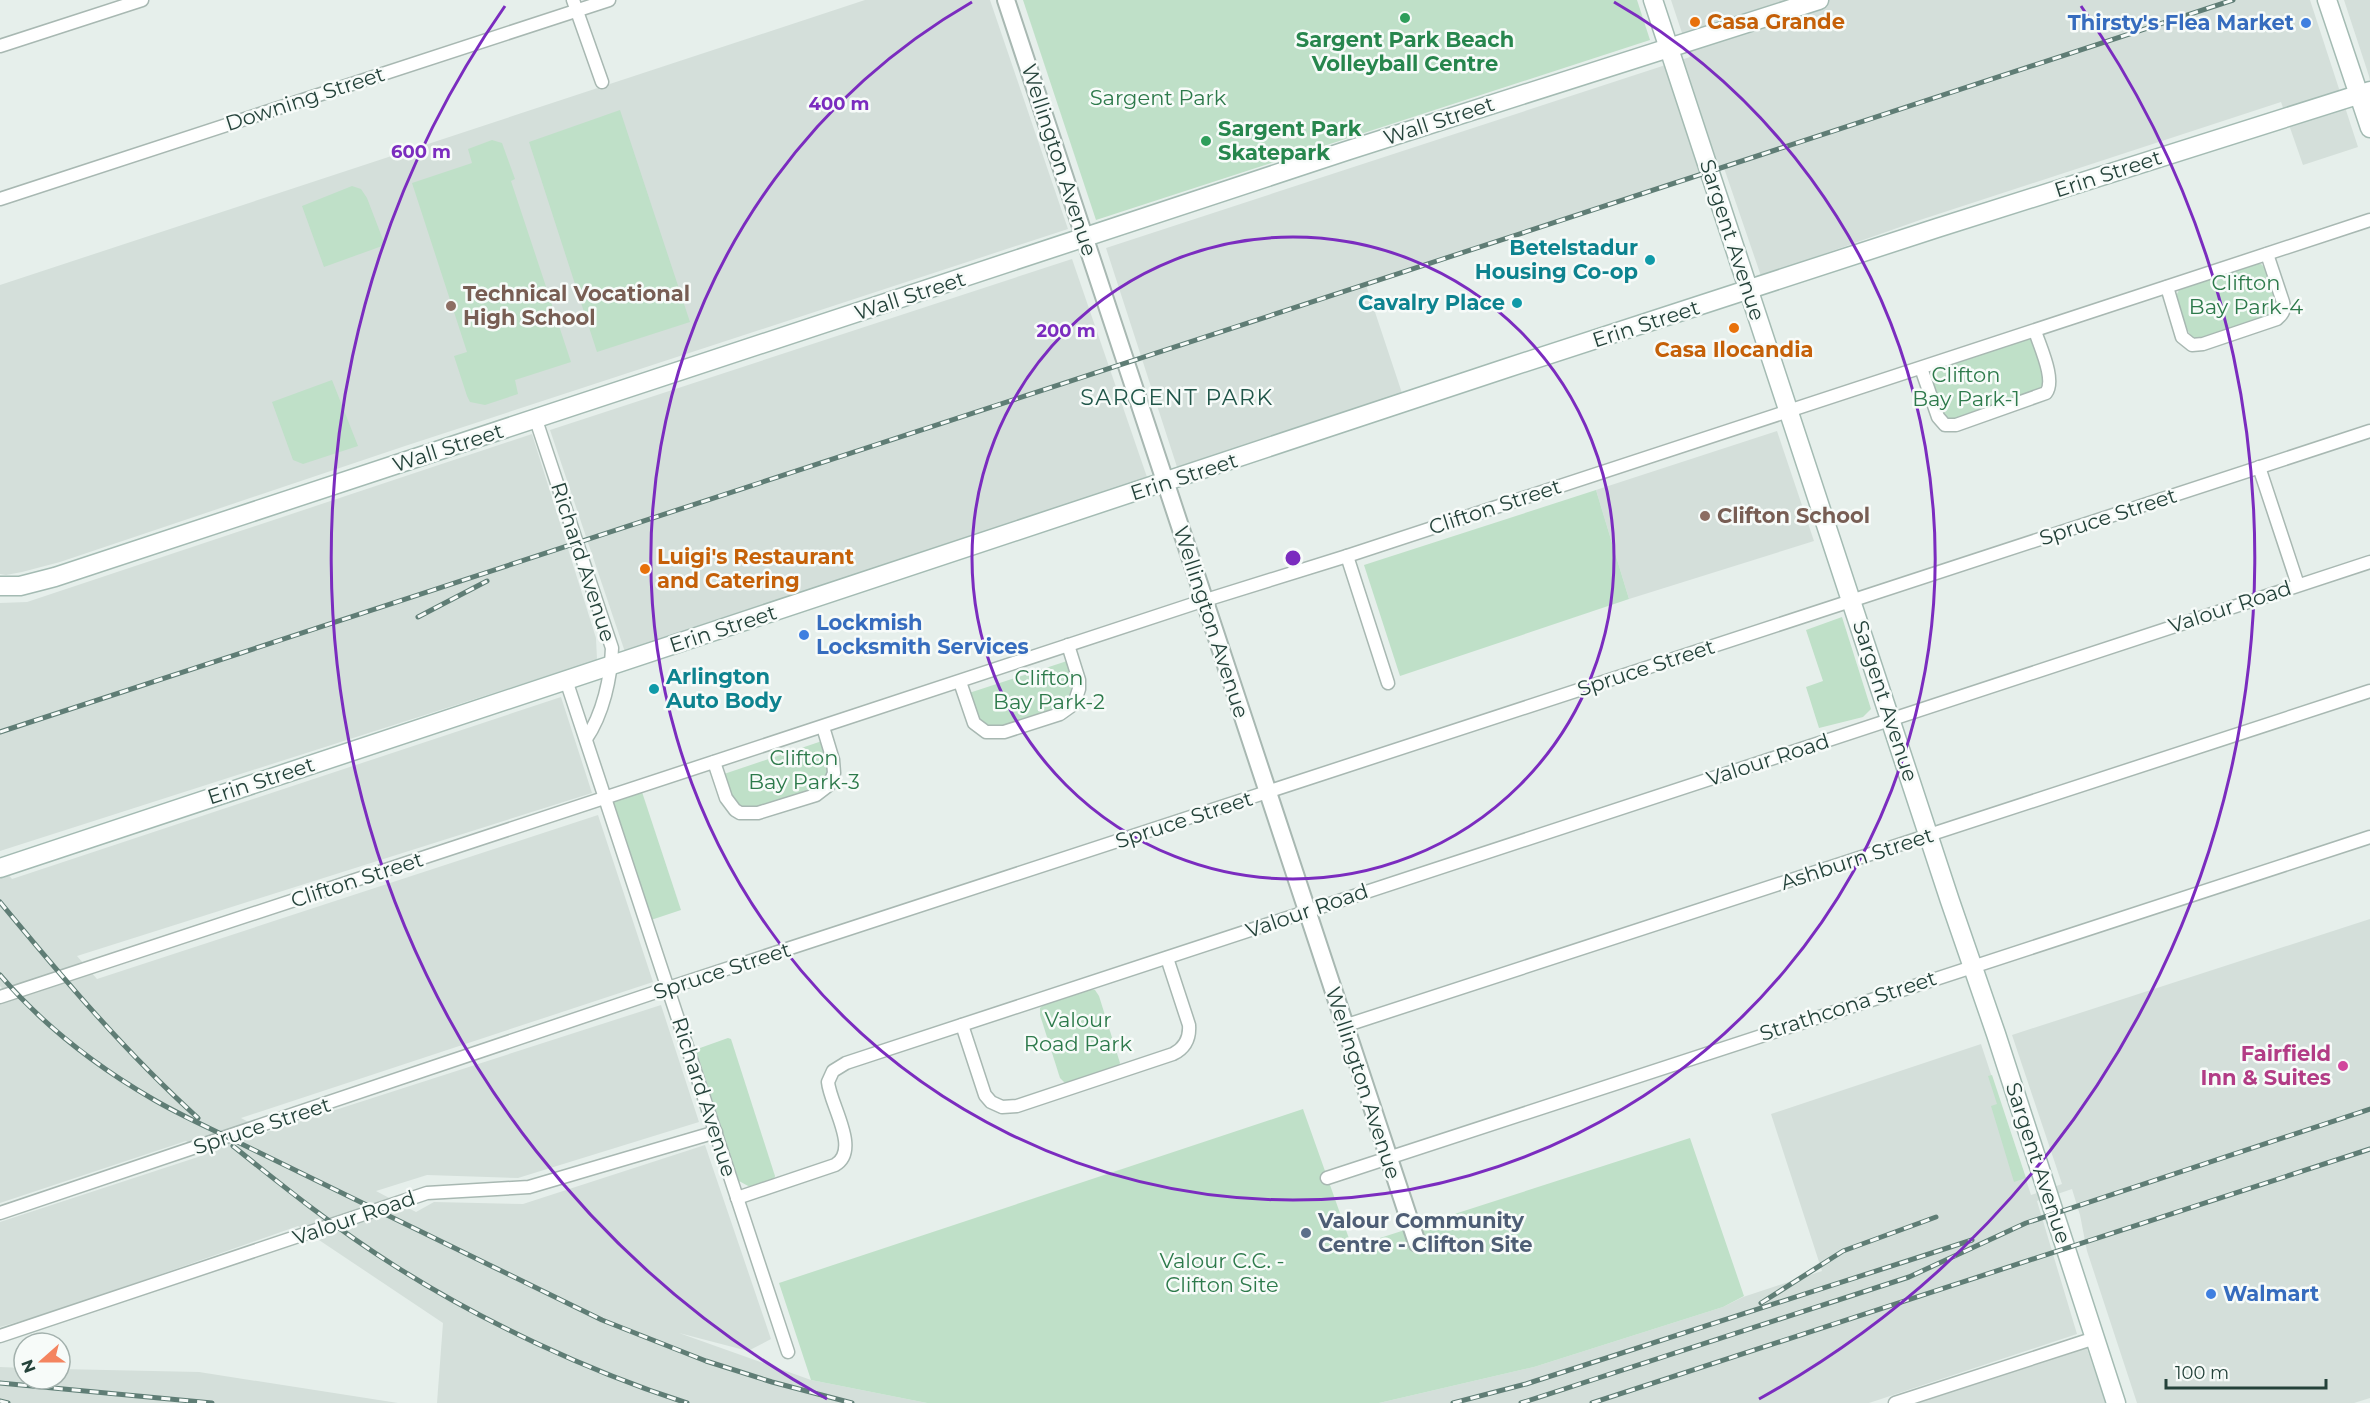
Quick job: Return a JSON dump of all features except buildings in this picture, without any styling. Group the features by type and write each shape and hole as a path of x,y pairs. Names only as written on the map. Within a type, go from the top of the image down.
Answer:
{"main road":[{"name":"Sargent Avenue","path":"1653,0 2116,1403"},
{"name":"Wall Street","path":"1,586 30,584 55,577 1346,151 1819,0"},
{"path":"2327,0 2364,93 2370,128"},
{"name":"Erin Street","path":"0,868 1497,372 1937,228 2364,93"}],"street":[{"path":"0,46 142,0"},
{"name":"Downing Street","path":"0,199 575,5 609,0"},
{"name":"Wellington Avenue","path":"1006,0 1417,1243"},
{"path":"575,5 602,82"},
{"name":"Clifton Street","path":"0,997 1068,645 2035,332 2370,220"},
{"path":"2167,287 2182,337 2192,345 2203,344 2277,319 2281,315 2284,309 2283,302 2267,254"},
{"path":"1921,368 1940,421 1950,426 1966,421 2046,393 2050,379 2035,332"},
{"name":"Richard Avenue","path":"536,420 612,648 611,665 594,727 586,739"},
{"name":"Spruce Street","path":"0,1213 668,988 2370,431"},
{"path":"2259,467 2298,585"},
{"path":"1347,556 1388,683"},
{"name":"Valour Road","path":"737,1198 835,1165 842,1160 846,1144 828,1082 831,1074 839,1066 2370,562"},
{"path":"960,682 971,718 978,728 986,732 1004,732 1060,714 1074,704 1079,689 1068,645"},
{"name":"Richard Avenue","path":"566,680 788,1352"},
{"name":"Ashburn Street","path":"1344,1026 2370,691"},
{"path":"714,762 726,798 740,813 758,813 816,795 829,785 834,773 833,760 823,727"},
{"name":"Strathcona Street","path":"1327,1178 2370,837"},
{"path":"962,1025 983,1089 991,1102 1002,1107 1011,1107 1050,1095 1173,1054 1183,1047 1189,1025 1167,958"},
{"name":"Valour Road","path":"0,1336 427,1193 503,1190 547,1183 716,1132"},
{"path":"1895,1403 2095,1338"}],"shaded area":[{"name":"Technical Vocational High School","path":"865,0 990,0 1068,229 405,446 60,562 22,572 0,574 0,285"},
{"path":"1671,0 2310,0 2358,147 2303,165 2281,102 1920,220 1761,276 1724,168 1366,285 1402,393 1177,467 1106,248 1690,57"},
{"path":"2344,0 2370,0 2370,81 2369,76"},
{"path":"1072,259 1148,480 625,652 550,430"},
{"name":"Clifton School","path":"1777,431 1814,541 1629,599 1596,490"},
{"path":"532,434 596,638 597,660 0,851 0,603 27,602"},
{"path":"561,697 592,793 77,956 97,979 598,815 653,982 241,1118 267,1132 661,1005 699,1122 518,1178 427,1175 376,1191 416,1212 434,1202 523,1204 705,1145 771,1339 748,1351 679,1333 811,1380 927,1403 437,1403 443,1323 298,1226 56,1311 0,1327 0,1222 204,1155 186,1141 0,1203 0,1004 13,1000 0,986 0,865 12,879"},
{"path":"2370,919 2370,1398 2354,1403 2137,1403 2087,1251 2072,1189 2037,1201 2077,1334 1869,1403 1379,1403 1534,1367 1723,1307 1743,1297 1822,1271 1771,1114 1981,1044 2031,1195 2062,1184 2012,1035"},
{"path":"2086,1346 2106,1403 1916,1403"},
{"path":"0,1367 12,1368 12,1391 72,1391 72,1369 199,1372 398,1403 0,1403"}],"green space":[{"name":"Sargent Park","path":"1023,0 1637,0 1650,40 1096,220"},
{"path":"620,110 690,322 597,352 529,142"},
{"path":"492,140 502,143 515,179 511,181 571,362 515,380 518,394 485,405 470,402 467,396 454,356 467,352 412,183 472,163 468,149"},
{"path":"352,186 361,189 367,198 385,245 324,267 302,206"},
{"name":"Clifton Bay Park-4","path":"2253,264 2261,264 2268,273 2276,292 2278,310 2270,316 2201,339 2194,339 2179,311 2177,294 2179,291 2183,287"},
{"name":"Clifton Bay Park-1","path":"2026,338 2032,340 2046,381 2042,388 1957,420 1942,415 1931,382 1932,374 1937,367"},
{"path":"332,380 358,446 303,464 293,460 272,402"},
{"path":"1596,490 1629,599 1400,676 1364,565"},
{"path":"1842,617 1871,709 1863,717 1819,728 1806,687 1823,681 1806,630"},
{"name":"Clifton Bay Park-2","path":"1067,661 1075,686 1072,698 1063,708 1002,728 990,727 978,717 969,693"},
{"name":"Clifton Bay Park-3","path":"822,741 828,761 828,772 824,781 818,786 796,797 767,805 744,807 734,801 724,774"},
{"path":"642,792 681,910 651,920 613,802"},
{"name":"Valour Road Park","path":"1090,989 1095,990 1099,996 1120,1063 1118,1067 1066,1084 1060,1078 1040,1015 1040,1008 1044,1004"},
{"path":"731,1039 775,1176 774,1179 750,1187 739,1181 697,1053 700,1048"},
{"path":"1992,1075 2026,1178 2014,1182 1991,1106 1997,1104 1988,1076"},
{"name":"Valour C.C. - Clifton Site","path":"1303,1109 1352,1247 1690,1138 1744,1296 1723,1307 1534,1367 1379,1403 927,1403 811,1380 779,1283"}],"railway":[{"path":"0,732 2233,0"},
{"path":"418,617 487,581"},
{"path":"0,902 120,1040 198,1118"},
{"path":"0,975 52,1027 90,1058 130,1086 182,1115 602,1320 706,1361 772,1382 852,1403"},
{"path":"1521,1403 1909,1277 2026,1223 2370,1109"},
{"path":"233,1146 353,1238 464,1307 574,1360 687,1403"},
{"path":"1592,1403 2370,1149"},
{"path":"1761,1303 1843,1251 1936,1217"},
{"path":"1453,1403 1526,1384 1972,1240"},
{"path":"0,1383 212,1403"},
{"path":"0,1401 8,1403"}],"place":[{"name":"Sargent Park Beach Volleyball Centre","path":"1405,18"},
{"name":"Casa Grande","path":"1695,22"},
{"name":"Thirsty's Flea Market","path":"2306,23"},
{"name":"Sargent Park Skatepark","path":"1206,141"},
{"name":"Betelstadur Housing Co-op","path":"1650,260"},
{"name":"Cavalry Place","path":"1517,303"},
{"name":"Technical Vocational High School","path":"451,306"},
{"name":"Casa Ilocandia","path":"1734,328"},
{"name":"Clifton School","path":"1705,516"},
{"name":"Luigi's Restaurant and Catering","path":"645,569"},
{"name":"Lockmish Locksmith Services","path":"804,635"},
{"name":"Arlington Auto Body","path":"654,689"},
{"name":"Fairfield Inn & Suites","path":"2343,1066"},
{"name":"Valour Community Centre - Clifton Site","path":"1306,1233"},
{"name":"Walmart","path":"2211,1294"}],"district":[{"name":"SARGENT PARK","path":"1177,397"}]}
